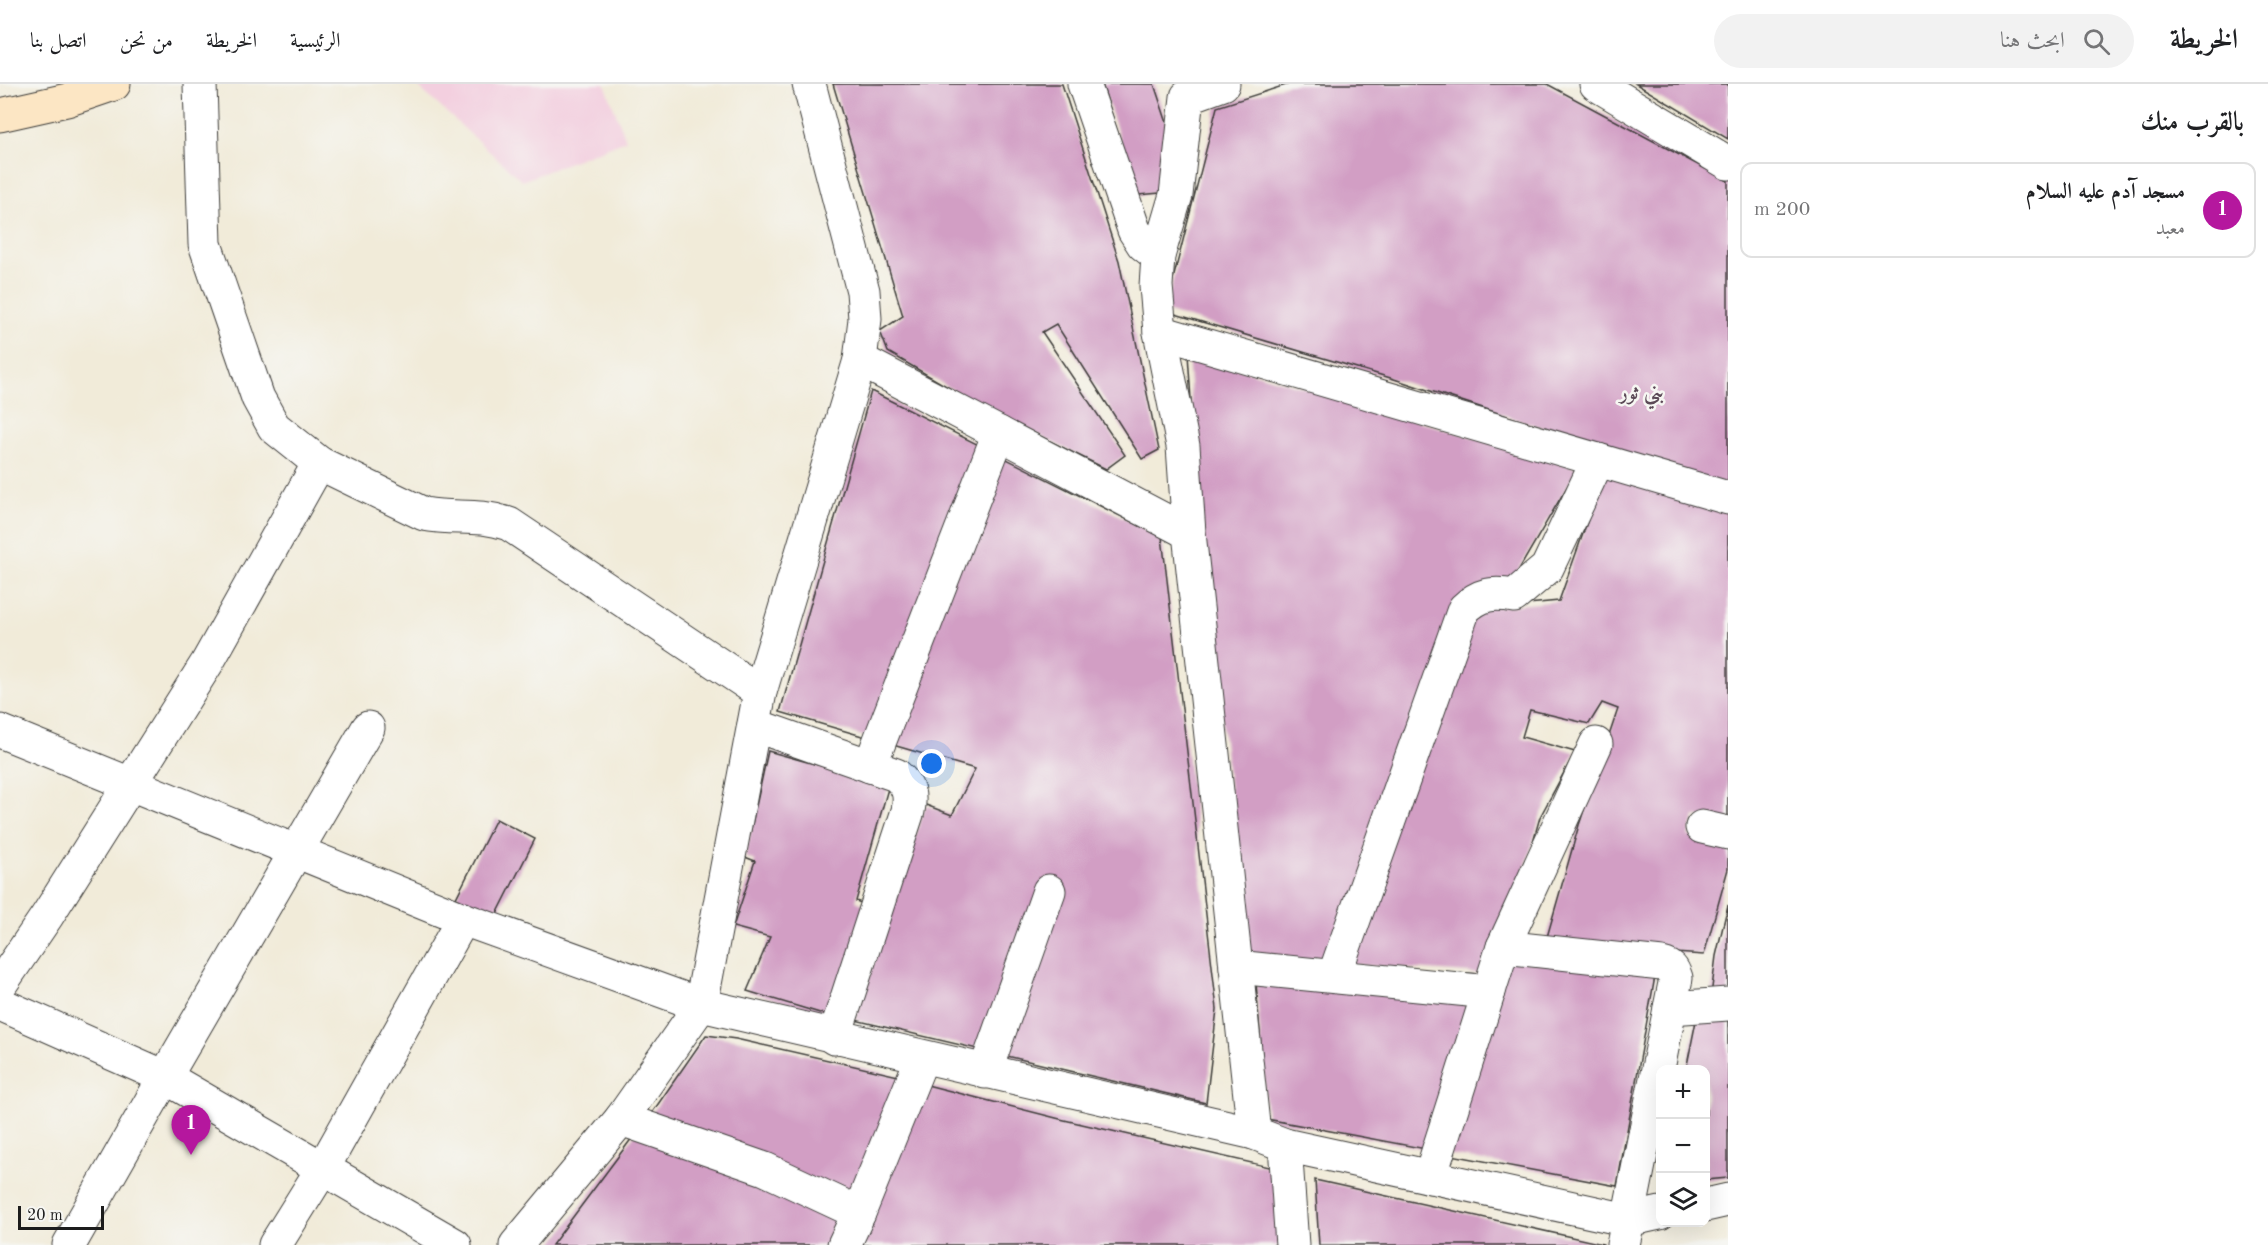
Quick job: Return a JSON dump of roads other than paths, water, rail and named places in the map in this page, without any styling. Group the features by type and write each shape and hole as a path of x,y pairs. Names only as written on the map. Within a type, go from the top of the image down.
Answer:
{"main road":[{"path":"0,115 67,99 114,84"}],"street":[{"path":"200,84 205,234 212,267 258,398 274,427 319,463 423,514 442,517 474,515 509,524 760,692"},
{"path":"516,1245 621,1119 701,1005 760,692 860,360 865,318 863,291 809,84"},
{"path":"1084,84 1134,231 1143,244 1158,256"},
{"path":"1223,84 1185,91 1176,195 1158,256 1156,286 1160,332 1183,446 1189,533 1254,1133"},
{"path":"1596,84 1728,163"},
{"path":"1160,332 1728,498"},
{"path":"860,360 1189,533"},
{"path":"870,766 999,433"},
{"path":"1334,976 1464,609 1477,597 1496,593 1514,596 1546,568 1598,460"},
{"path":"0,985 131,785 207,663 319,463"},
{"path":"754,725 896,775 904,782 911,795 905,822 834,1038"},
{"path":"69,1245 368,728"},
{"path":"0,731 463,919 701,1005 834,1038 1254,1133 1285,1145 1430,1177 1626,1232 1656,1216"},
{"path":"1430,1177 1503,947 1596,744"},
{"path":"985,1072 1049,891"},
{"path":"275,1245 323,1168 463,919"},
{"path":"1503,947 1670,966 1676,978 1626,1232"},
{"path":"1236,967 1489,992"},
{"path":"0,1004 165,1077 455,1245"},
{"path":"1670,1008 1728,1004"},
{"path":"844,1245 922,1058"},
{"path":"621,1119 765,1168 859,1213"},
{"path":"1285,1145 1292,1245"},
{"path":"1710,1204 1728,1200"}],"place":[{"name":"مسجد آدم عليه السلام","path":"191,1155"}],"district":[{"name":"بني ثور","path":"1642,392"}]}
